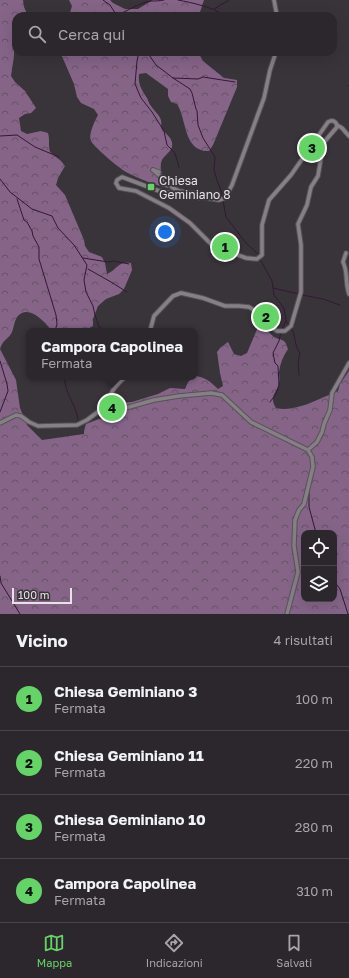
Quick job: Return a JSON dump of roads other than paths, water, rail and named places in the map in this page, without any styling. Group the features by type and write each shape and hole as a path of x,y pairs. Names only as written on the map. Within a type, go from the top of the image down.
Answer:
{"street":[{"path":"274,0 276,12"},
{"path":"275,56 264,98 225,198 200,198 159,191 122,177 118,178 116,181 119,188 136,191 169,208 190,223 212,244 246,258 257,259 262,255 262,226 269,200 291,175 328,122 331,120 334,121 349,136"},
{"path":"151,328 154,316 173,296 181,293 196,296 224,306 249,307 262,315 271,327 278,331 285,331 290,326 301,292 301,245 298,224 308,205 311,186 318,176 325,141 337,125"},
{"path":"159,172 153,170 178,191 200,194 200,198"},
{"path":"346,253 343,262 345,265 346,283 349,294"},
{"path":"308,450 317,442 322,432 330,410 332,393 349,363"},
{"path":"122,380 112,392 109,399 110,403 116,408 122,409 154,400 179,396 211,393 222,395 251,422 308,450 312,457 313,467 306,498 295,520 294,546 298,572 287,614"},
{"path":"0,423 16,415 21,416 38,426 77,425 87,420 110,403"}],"waterway":[{"path":"103,0 110,5 114,12"},
{"path":"124,12 144,3 164,0"},
{"path":"178,0 196,4 218,12"},
{"path":"214,9 229,0"},
{"path":"138,56 135,84 141,98 164,131 167,145 175,153 179,167"},
{"path":"150,56 156,65 190,89 197,111 198,125 203,138 215,157 214,170 222,197"},
{"path":"173,78 198,79 203,77 235,82"},
{"path":"0,136 17,135 35,147 59,157"},
{"path":"0,179 10,192 32,209 52,216 58,228 74,245 87,265 84,280 86,292 93,306 99,327 101,328"},
{"path":"17,199 24,220 27,222 39,247 39,259 56,315 56,328"},
{"path":"223,200 226,217 246,243 260,256"},
{"path":"83,258 129,264"},
{"path":"260,259 272,281 274,295 284,308 286,321 289,325"},
{"path":"88,269 127,292"},
{"path":"273,288 299,294"},
{"path":"302,295 323,299 340,305"},
{"path":"282,329 286,321"},
{"path":"291,327 300,353 298,362 299,375"},
{"path":"270,402 276,394 279,385 278,366 275,363 273,353 279,341 281,332"},
{"path":"0,361 8,391 0,412"},
{"path":"65,380 66,388 78,420"},
{"path":"309,491 309,507 315,530"},
{"path":"0,576 1,583 20,614"},
{"path":"337,585 340,589 348,614"}],"place":[{"name":"Chiesa Geminiano 10","path":"312,148"},
{"name":"Chiesa Geminiano 8","path":"151,187"},
{"name":"Chiesa Geminiano 3","path":"225,247"},
{"name":"Chiesa Geminiano 11","path":"266,317"},
{"name":"Campora Capolinea","path":"112,408"}]}
